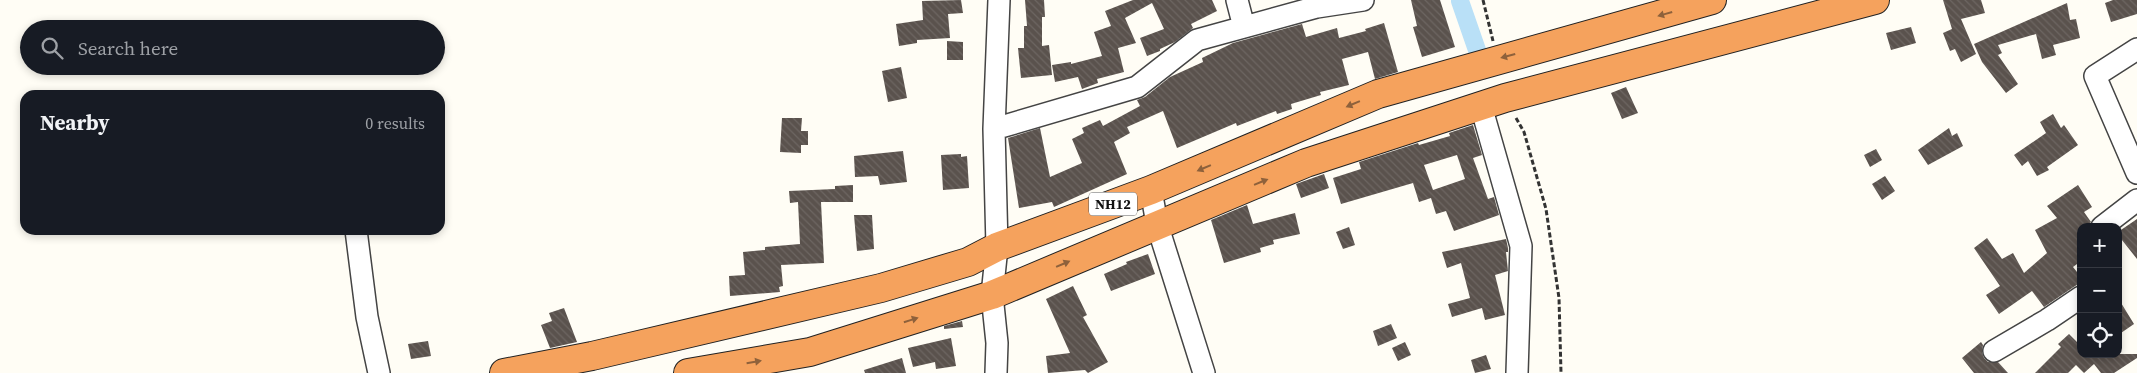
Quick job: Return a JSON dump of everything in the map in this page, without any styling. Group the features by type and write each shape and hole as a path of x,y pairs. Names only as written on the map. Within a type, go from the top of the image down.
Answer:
{"highway":[{"name":"NH12","path":"504,373 592,356 881,288 968,262 997,248 1151,190 1378,94 1712,0"},
{"name":"NH12","path":"688,373 810,352 992,295 1306,163 1505,98 1875,0"}],"street":[{"path":"996,373 997,343 992,295 997,248 994,129 999,0"},
{"path":"1237,0 1244,27"},
{"path":"994,129 1137,87 1197,40 1317,7 1363,0"},
{"path":"2137,49 2095,76 2137,173"},
{"path":"1474,108 1483,112 1521,246 1517,373"},
{"path":"1151,190 1158,224 1204,373"},
{"path":"2107,223 2137,200"},
{"path":"357,235 367,317 379,373"},
{"path":"1994,351 2077,299"}],"path":[{"path":"1483,0 1498,59"},
{"path":"1505,98 1524,132 1546,210 1559,298 1561,373"}],"building":[{"path":"961,0 963,13 948,14 950,38 917,40 917,43 899,46 896,24 923,20 922,1"},
{"path":"1025,0 1044,0 1045,17 1042,17 1042,46 1049,45 1052,75 1021,78 1018,48 1024,48 1024,26 1027,26"},
{"path":"1133,0 1212,0 1217,11 1191,24 1193,28 1175,42 1147,56 1140,38 1164,29 1152,3 1125,18 1136,43 1118,48 1124,72 1097,79 1098,83 1082,89 1078,77 1055,82 1052,65 1071,62 1071,64 1102,56 1094,32 1111,26 1105,11"},
{"path":"1411,0 1440,0 1455,47 1422,57 1413,27 1417,26"},
{"path":"1943,0 1981,0 1985,13 1961,19 1976,54 1961,62 1955,49 1950,51 1943,33 1952,29"},
{"path":"2113,0 2137,0 2137,14 2111,22 2105,3"},
{"path":"2067,3 2070,20 2076,19 2080,38 2053,45 2056,55 2042,59 2036,34 1998,45 2002,53 1998,55 2018,84 2006,93 1982,62 1974,44"},
{"path":"1384,23 1398,72 1375,79 1368,52 1342,59 1349,85 1320,92 1321,95 1291,104 1292,109 1277,114 1276,111 1237,126 1236,123 1177,148 1163,111 1127,127 1130,133 1114,142 1127,174 1054,207 1052,202 1019,208 1008,138 1040,128 1050,177 1082,163 1072,139 1084,133 1082,128 1100,120 1103,126 1140,106 1137,100 1145,97 1170,77 1203,62 1202,58 1233,43 1302,24 1306,37 1337,28 1339,38 1366,31 1365,29"},
{"path":"1911,27 1916,43 1891,50 1886,33"},
{"path":"947,41 963,42 963,60 947,60"},
{"path":"901,67 907,98 888,102 882,71"},
{"path":"1626,87 1638,113 1622,119 1611,93"},
{"path":"2053,114 2061,128 2064,125 2078,145 2047,167 2049,170 2037,176 2028,161 2022,166 2014,155 2046,133 2040,122"},
{"path":"782,118 802,118 801,131 808,131 808,145 801,145 801,153 780,152"},
{"path":"1473,125 1482,155 1473,158 1488,199 1494,197 1499,215 1454,231 1446,211 1436,214 1431,198 1419,202 1413,183 1341,204 1333,178 1361,169 1359,162 1418,143 1419,145 1450,136 1449,133","holes":["1457,155 1465,179 1433,190 1424,165"]},
{"path":"1949,128 1952,136 1957,133 1963,146 1928,165 1918,150"},
{"path":"1876,149 1882,160 1870,167 1864,155"},
{"path":"903,151 907,182 880,185 878,176 855,177 854,156"},
{"path":"961,154 961,157 967,156 969,188 943,190 941,155"},
{"path":"1324,174 1329,188 1301,198 1296,184"},
{"path":"1885,176 1895,191 1882,200 1872,184"},
{"path":"853,185 853,202 821,202 824,263 781,265 783,286 779,287 780,292 730,296 729,276 745,275 743,252 765,250 765,247 800,244 798,202 790,203 789,191 835,189 835,186"},
{"path":"2078,185 2092,207 2084,212 2091,222 2077,223 2077,264 2073,267 2077,272 2077,285 2044,307 2032,291 1999,314 1986,295 2000,286 1974,248 1987,238 2002,259 2013,253 2024,273 2047,253 2035,230 2057,218 2047,206"},
{"path":"1247,205 1253,224 1295,213 1300,234 1273,240 1274,244 1260,248 1261,252 1224,263 1211,220"},
{"path":"854,215 872,215 874,249 857,251"},
{"path":"2137,219 2137,259 2122,240 2122,229"},
{"path":"1349,227 1355,245 1343,249 1336,232"},
{"path":"1506,239 1508,271 1495,275 1505,315 1485,320 1482,308 1452,317 1448,304 1470,298 1461,263 1447,268 1442,252"},
{"path":"1148,254 1155,274 1111,291 1104,274 1127,264 1126,262"},
{"path":"1073,286 1087,315 1083,317 1108,362 1088,373 1085,370 1048,373 1046,356 1070,353 1046,299"},
{"path":"2122,304 2134,324 2122,332"},
{"path":"564,308 577,342 550,348 541,325 552,321 549,313"},
{"path":"962,321 963,327 944,329 944,326"},
{"path":"1391,324 1397,338 1378,346 1373,331"},
{"path":"2069,334 2077,342 2077,358 2122,358 2122,354 2137,354 2137,358 2114,373 2101,373 2094,364 2084,373 2076,365 2068,373 2035,373 2061,347 2058,344"},
{"path":"951,338 956,366 936,369 935,362 913,367 908,348"},
{"path":"428,341 431,356 411,359 408,344"},
{"path":"1405,342 1411,355 1398,361 1392,348"},
{"path":"1981,342 1984,358 1988,362 1998,362 2008,373 1974,373 1962,358"},
{"path":"1486,355 1491,369 1475,373 1471,360"},
{"path":"902,358 906,373 865,373 864,370"}],"waterway":[{"path":"1460,1 1478,53"}]}
